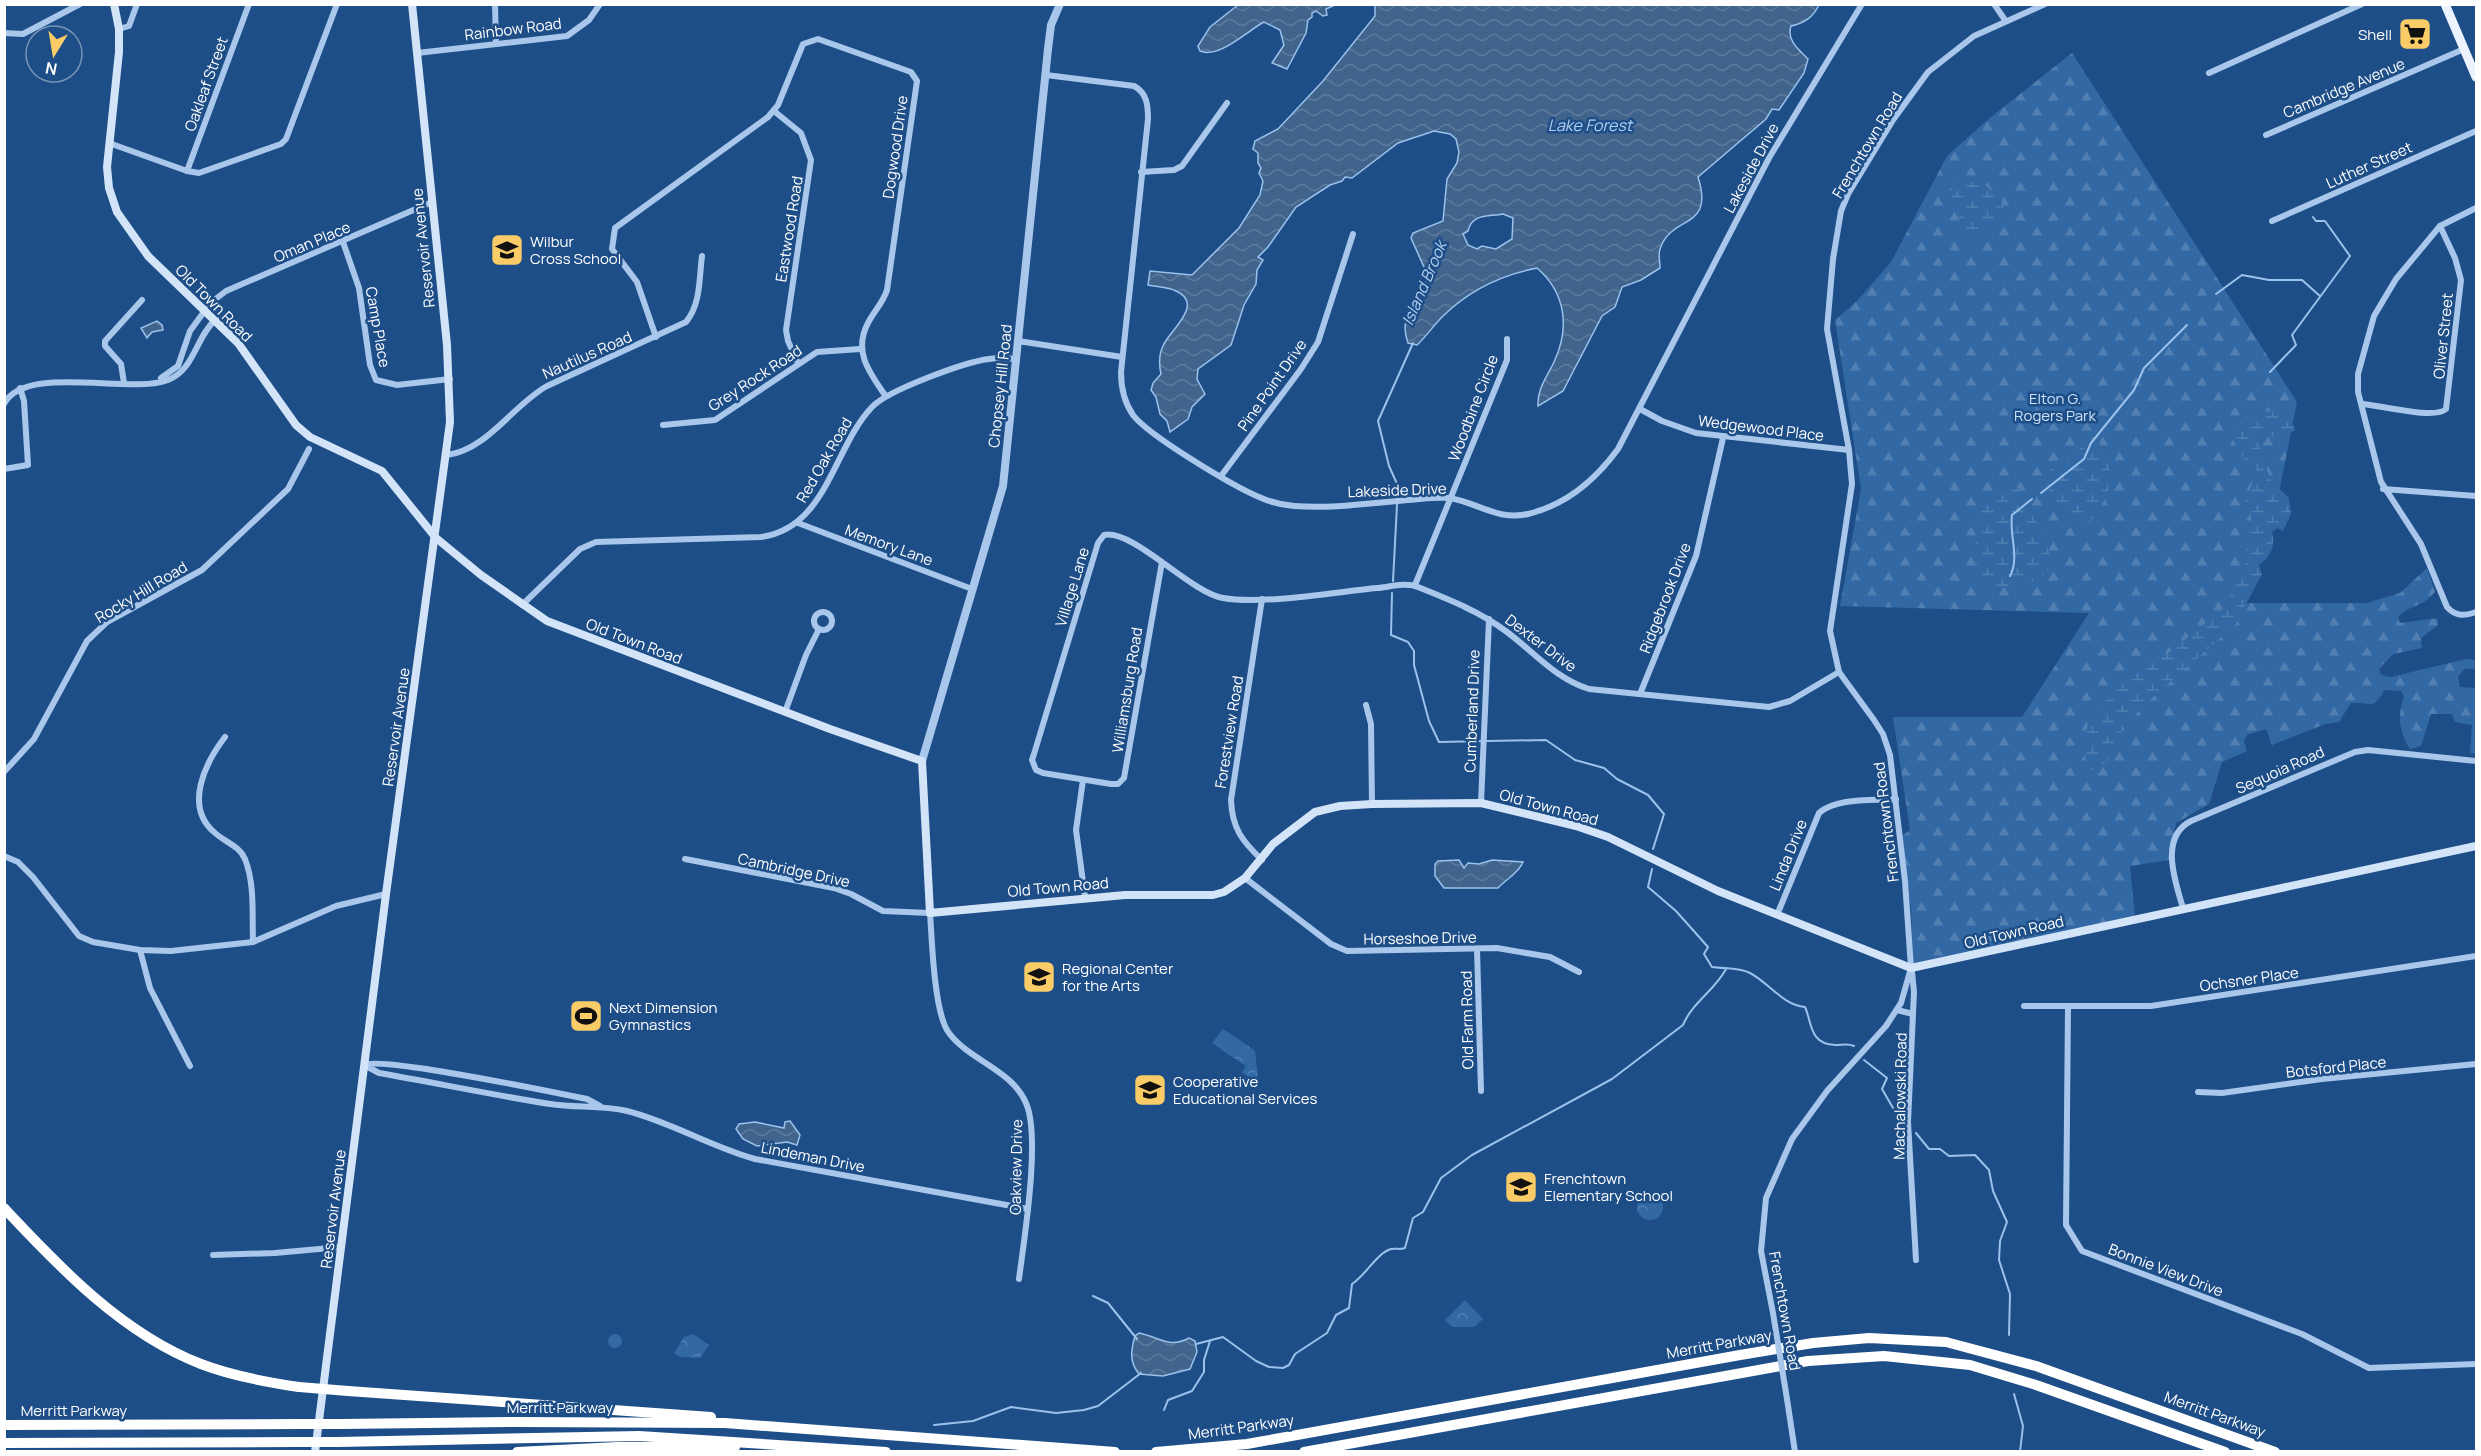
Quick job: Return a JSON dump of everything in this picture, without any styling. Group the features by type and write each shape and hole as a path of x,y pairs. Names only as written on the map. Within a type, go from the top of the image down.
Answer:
{"highway":[{"path":"4,1208 76,1281 121,1317 161,1344 198,1363 226,1373 299,1387 757,1420 779,1427"},
{"name":"Merritt Parkway","path":"1156,1452 1247,1444 1802,1345 1888,1338 1946,1342 1994,1353 2276,1452"},
{"path":"1304,1452 1808,1361 1884,1356 1942,1360 2000,1373 2224,1452"},
{"name":"Merritt Parkway","path":"4,1425 634,1422 779,1427 1115,1452"},
{"name":"Merritt Parkway","path":"4,1443 338,1442 639,1436 791,1444 886,1452"},
{"path":"516,1452 687,1446 778,1449 791,1444"}],"main road":[{"name":"Old Town Road","path":"114,4 119,29 118,72 109,143 108,178 117,212 148,256 216,319 238,343 296,425 310,437 382,471 396,484 436,538 522,605 547,621 785,712 922,761"},
{"name":"Reservoir Avenue","path":"315,1452 386,894 450,422 450,379 412,4"},
{"path":"2448,7 2476,77"},
{"path":"922,761 930,913"},
{"name":"Old Town Road","path":"930,913 1085,897 1213,896 1224,892 1245,878 1273,844 1306,816 1340,806 1481,803 1554,820 1608,837 1700,883 1911,968 2476,846"}],"street":[{"path":"4,33 23,34 80,4"},
{"path":"119,29 129,26 137,4"},
{"name":"Oakleaf Street","path":"187,171 249,4"},
{"path":"109,143 187,171 204,172 281,144 286,139 337,4"},
{"path":"495,4 496,44"},
{"name":"Rainbow Road","path":"417,53 567,36 589,20 600,4"},
{"name":"Chopsey Hill Road","path":"922,761 1003,486 1051,26 1060,4"},
{"name":"Lakeside Drive","path":"1046,75 1124,83 1140,89 1145,96 1148,110 1121,384 1124,397 1140,423 1221,476 1261,498 1282,504 1322,506 1450,498 1491,513 1508,516 1544,509 1574,494 1598,474 1618,448 1768,158 1862,4"},
{"path":"1994,4 2005,20"},
{"name":"Frenchtown Road","path":"1795,1452 1761,1251 1766,1198 1792,1139 1827,1091 1886,1026 1897,1010 1907,989 1911,968 1890,755 1883,734 1839,672 1830,631 1851,495 1849,450 1827,329 1833,259 1841,211 1848,194 1919,82 1957,48 2005,20 2045,4"},
{"path":"2209,73 2362,4"},
{"name":"Dogwood Drive","path":"656,337 637,282 612,249 615,228 740,141 774,111 801,49 811,40 818,39 904,69 915,76 916,86 887,290 881,305 867,323 860,348"},
{"name":"Cambridge Avenue","path":"2266,135 2464,49"},
{"path":"1141,172 1174,170 1182,166 1227,103"},
{"name":"Eastwood Road","path":"774,111 801,133 811,160 786,330 788,341 798,363"},
{"name":"Luther Street","path":"2272,221 2476,131"},
{"name":"Oman Place","path":"134,384 161,378 175,370 190,331 205,309 226,291 432,202"},
{"path":"2476,208 2440,226 2396,279 2374,316 2358,374 2358,392 2366,432 2383,489 2421,544 2447,607 2463,615 2476,612"},
{"name":"Oliver Street","path":"2362,404 2444,412 2448,400 2461,290 2460,273 2440,226"},
{"name":"Pine Point Drive","path":"1221,476 1301,369 1318,342 1353,234"},
{"name":"Camp Place","path":"343,242 359,288 369,365 376,380 397,385 450,379"},
{"name":"Nautilus Road","path":"447,455 469,449 540,390 680,326 693,312 702,256"},
{"path":"124,383 121,364 105,346 105,341 142,300"},
{"path":"4,404 20,388 39,383 157,383 179,374 188,366 205,329 216,319"},
{"name":"Woodbine Circle","path":"1414,585 1507,360 1507,339"},
{"path":"1018,341 1122,357"},
{"path":"860,348 867,368 885,395"},
{"name":"Grey Rock Road","path":"663,425 700,423 719,418 798,363 820,351 860,348"},
{"name":"Red Oak Road","path":"522,605 580,549 596,542 760,537 781,532 798,523 819,495 859,423 885,395 981,360 1017,359"},
{"path":"4,469 28,465 24,401 20,388"},
{"name":"Wedgewood Place","path":"1640,409 1673,426 1723,438 1849,450"},
{"name":"Ridgebrook Drive","path":"1640,694 1693,567 1723,438"},
{"name":"Rocky Hill Road","path":"4,772 34,739 87,641 107,622 202,570 222,553 288,489 309,449"},
{"path":"2383,489 2476,496"},
{"name":"Memory Lane","path":"798,523 972,589"},
{"name":"Village Lane","path":"1083,780 1042,773 1036,770 1032,760 1098,543 1104,535 1115,534 1216,596 1262,599"},
{"name":"Williamsburg Road","path":"1083,780 1118,784 1124,778 1162,562"},
{"path":"1262,599 1414,585"},
{"name":"Dexter Drive","path":"1414,585 1489,620 1568,681 1589,689 1769,707 1790,701 1839,672"},
{"name":"Forestview Road","path":"1262,599 1231,800 1232,817 1237,833 1262,860"},
{"name":"Cumberland Drive","path":"1481,803 1489,620"},
{"path":"785,712 806,655 819,629"},
{"path":"1366,705 1371,724 1372,804"},
{"path":"225,737 206,767 199,789 199,807 204,822 215,834 235,846 244,856 250,876 253,942"},
{"name":"Sequoia Road","path":"2182,908 2172,846 2177,831 2183,825 2355,752 2368,750 2476,761"},
{"path":"1083,780 1076,830 1085,897"},
{"name":"Linda Drive","path":"1777,915 1819,813 1843,803 1896,799"},
{"path":"4,856 18,862 33,877 80,936 93,942 140,950 171,951 253,942 336,906 386,894"},
{"name":"Cambridge Drive","path":"685,859 834,888 883,911 930,913"},
{"name":"Horseshoe Drive","path":"1245,878 1331,944 1347,951 1497,948 1550,957 1579,972"},
{"name":"Oakview Drive","path":"930,913 939,997 945,1028 954,1040 1012,1082 1029,1111 1032,1131 1028,1209 1019,1279"},
{"name":"Old Farm Road","path":"1478,949 1481,1091"},
{"path":"140,950 150,988 190,1066"},
{"name":"Ochsner Place","path":"2024,1006 2151,1006 2476,956"},
{"name":"Machalowski Road","path":"1911,968 1913,1014 1908,1122 1916,1260"},
{"name":"Bonnie View Drive","path":"2068,1007 2066,1225 2082,1251 2302,1334 2369,1368 2476,1364"},
{"path":"1897,1010 1913,1014"},
{"name":"Lindeman Drive","path":"364,1065 382,1062 498,1082 593,1100 600,1106"},
{"name":"Botsford Place","path":"2198,1092 2222,1093 2322,1079 2476,1064"},
{"name":"Lindeman Drive","path":"364,1065 379,1073 517,1098 576,1107 600,1106 669,1125 731,1152 755,1159 1028,1209"},
{"path":"497,1094 498,1082"},
{"path":"517,1098 519,1086"},
{"path":"576,1107 578,1097"},
{"path":"213,1255 275,1253 341,1247"}],"green space":[{"name":"Elton G. Rogers Park","path":"2072,53 2297,402 2276,508 2241,603 2367,603 2400,593 2427,568 2435,592 2425,601 2406,610 2398,617 2400,623 2438,618 2438,625 2421,638 2422,648 2393,654 2379,669 2381,675 2391,677 2466,659 2476,660 2476,669 2464,669 2458,677 2460,687 2476,688 2476,754 2470,753 2472,725 2455,722 2452,714 2431,714 2421,746 2410,749 2403,736 2400,723 2400,710 2404,697 2401,691 2384,690 2377,701 2370,704 2351,703 2339,722 2325,724 2272,745 2266,729 2247,735 2244,741 2247,751 2222,762 2209,804 2176,823 2169,860 2130,866 2135,917 1913,967 1911,909 1902,836 1910,830 1893,717 2022,717 2089,613 1840,606 1861,489 1835,320 1857,301 1891,262 1947,156 1991,117"},
{"path":"1980,183 1991,191 2002,194 2004,215 1992,228 1972,237 1966,237 1952,197 1951,184"},
{"path":"2273,411 2294,425 2295,431 2265,439 2259,452 2272,482 2289,498 2291,514 2283,531 2277,528 2272,532 2271,551 2259,565 2262,574 2235,625 2142,707 2121,732 2107,762 2089,772 2083,746 2088,723 2105,704 2120,679 2167,654 2222,610 2244,570 2253,524 2246,500 2257,470 2240,455 2230,432 2239,422 2249,416"},
{"path":"2094,436 2102,448 2110,470 2108,490 2090,522 2065,521 2042,474 2076,454 2083,443"},
{"path":"2008,486 2019,488 2044,536 2053,562 2047,571 2031,583 2012,587 1981,588 1976,544 1979,515 1985,503 1995,493"},
{"path":"1223,1029 1243,1042 1232,1057 1212,1043"},
{"path":"1243,1042 1255,1051 1258,1079 1253,1080 1242,1072 1246,1066 1232,1057"},
{"path":"1650,1194 1660,1197 1663,1207 1660,1217 1650,1220 1640,1217 1637,1207 1640,1197"},
{"path":"1465,1300 1483,1319 1474,1327 1452,1327 1445,1320"},
{"path":"615,1334 620,1336 622,1341 620,1346 615,1348 610,1346 608,1341 610,1336"},
{"path":"693,1334 709,1345 700,1358 680,1357 674,1353 684,1337"}],"water":[{"path":"1238,5 1335,5 1326,9 1327,15 1323,16 1316,11 1312,13 1312,17 1308,20 1306,33 1287,69 1272,63 1284,45 1280,30 1264,22 1224,48 1208,52 1200,51 1198,46 1210,27"},
{"name":"Lake Forest","path":"1375,5 1819,5 1808,19 1791,26 1792,40 1808,59 1804,73 1779,110 1772,109 1766,119 1698,177 1702,194 1701,206 1697,214 1673,230 1666,238 1659,251 1660,268 1641,280 1622,287 1615,307 1602,316 1563,391 1538,406 1541,389 1559,349 1563,324 1559,300 1554,288 1537,268 1486,285 1452,308 1417,345 1408,343 1406,321 1422,294 1428,276 1411,238 1413,233 1443,221 1447,179 1457,163 1459,152 1456,139 1450,134 1434,131 1398,143 1352,178 1345,177 1342,181 1330,185 1296,207 1268,247 1258,257 1263,260 1257,270 1256,284 1244,305 1231,345 1198,369 1197,379 1205,394 1192,407 1188,419 1170,432 1167,421 1160,414 1156,397 1151,390 1153,383 1161,374 1162,349 1183,318 1187,303 1184,297 1176,291 1148,285 1150,271 1192,275 1239,228 1260,195 1263,181 1259,173 1261,168 1258,163 1258,153 1253,149 1255,141 1278,129 1323,81 1375,16","holes":["1503,214 1513,218 1512,239 1496,249 1482,246 1477,249 1468,245 1463,234 1468,231 1473,221 1482,217"]},
{"path":"157,321 162,325 163,330 152,332 147,338 141,328"},
{"path":"1459,860 1464,868 1468,863 1479,864 1492,860 1523,862 1515,873 1498,888 1444,888 1435,876 1435,864 1438,861"},
{"path":"790,1121 800,1135 797,1145 787,1142 757,1146 743,1139 736,1129 739,1124 755,1122 784,1128 785,1122"},
{"path":"1139,1333 1170,1342 1189,1338 1195,1341 1197,1352 1190,1369 1163,1376 1139,1374 1132,1356 1135,1336"}],"waterway":[{"path":"2270,372 2296,345 2292,335 2350,256 2325,221 2316,221 2313,217"},
{"path":"2216,294 2242,275 2269,280 2302,280 2320,296"},
{"path":"2041,493 2084,459 2091,443 2134,390 2144,368 2187,325"},
{"name":"Island Brook","path":"1393,581 1398,486 1389,466 1378,421 1413,343"},
{"path":"2010,576 2014,561 2012,515 2032,499"},
{"name":"Island Brook","path":"1392,593 1391,635 1408,642 1414,651 1414,665 1429,721 1439,742 1546,740 1575,760 1604,768 1617,779 1648,795 1664,814 1653,849"},
{"name":"Island Brook","path":"1652,869 1648,887 1676,911 1708,947 1704,954 1712,967 1750,973 1783,998 1805,1007 1813,1031 1820,1041 1827,1044 1854,1046"},
{"path":"1196,1344 1223,1337 1256,1361 1269,1367 1283,1368 1289,1365 1295,1354 1327,1333 1336,1315 1349,1308 1352,1284 1376,1259 1391,1249 1405,1248 1413,1218 1423,1212 1441,1178 1472,1155 1612,1079 1683,1025 1692,1010 1716,984 1726,969"},
{"name":"Island Brook","path":"1864,1060 1887,1078 1882,1089 1900,1120"},
{"name":"Island Brook","path":"1916,1133 1929,1149 1940,1149 1949,1156 1975,1155 1989,1170 1993,1191 2007,1222 2000,1241 1999,1260 2010,1294 2009,1335"},
{"path":"1093,1296 1108,1303 1137,1339"},
{"path":"1164,1410 1168,1400 1192,1391 1204,1372 1204,1360 1210,1341"},
{"path":"934,1425 973,1421 1011,1407 1056,1413 1084,1410 1098,1406 1141,1373"},
{"name":"Island Brook","path":"2014,1394 2023,1426 2020,1452"}],"place":[{"name":"Shell","path":"2415,34"},
{"name":"Wilbur Cross School","path":"507,250"},
{"name":"Regional Center for the Arts","path":"1039,977"},
{"name":"Next Dimension Gymnastics","path":"586,1016"},
{"name":"Cooperative Educational Services","path":"1150,1090"},
{"name":"Frenchtown Elementary School","path":"1521,1187"}]}
